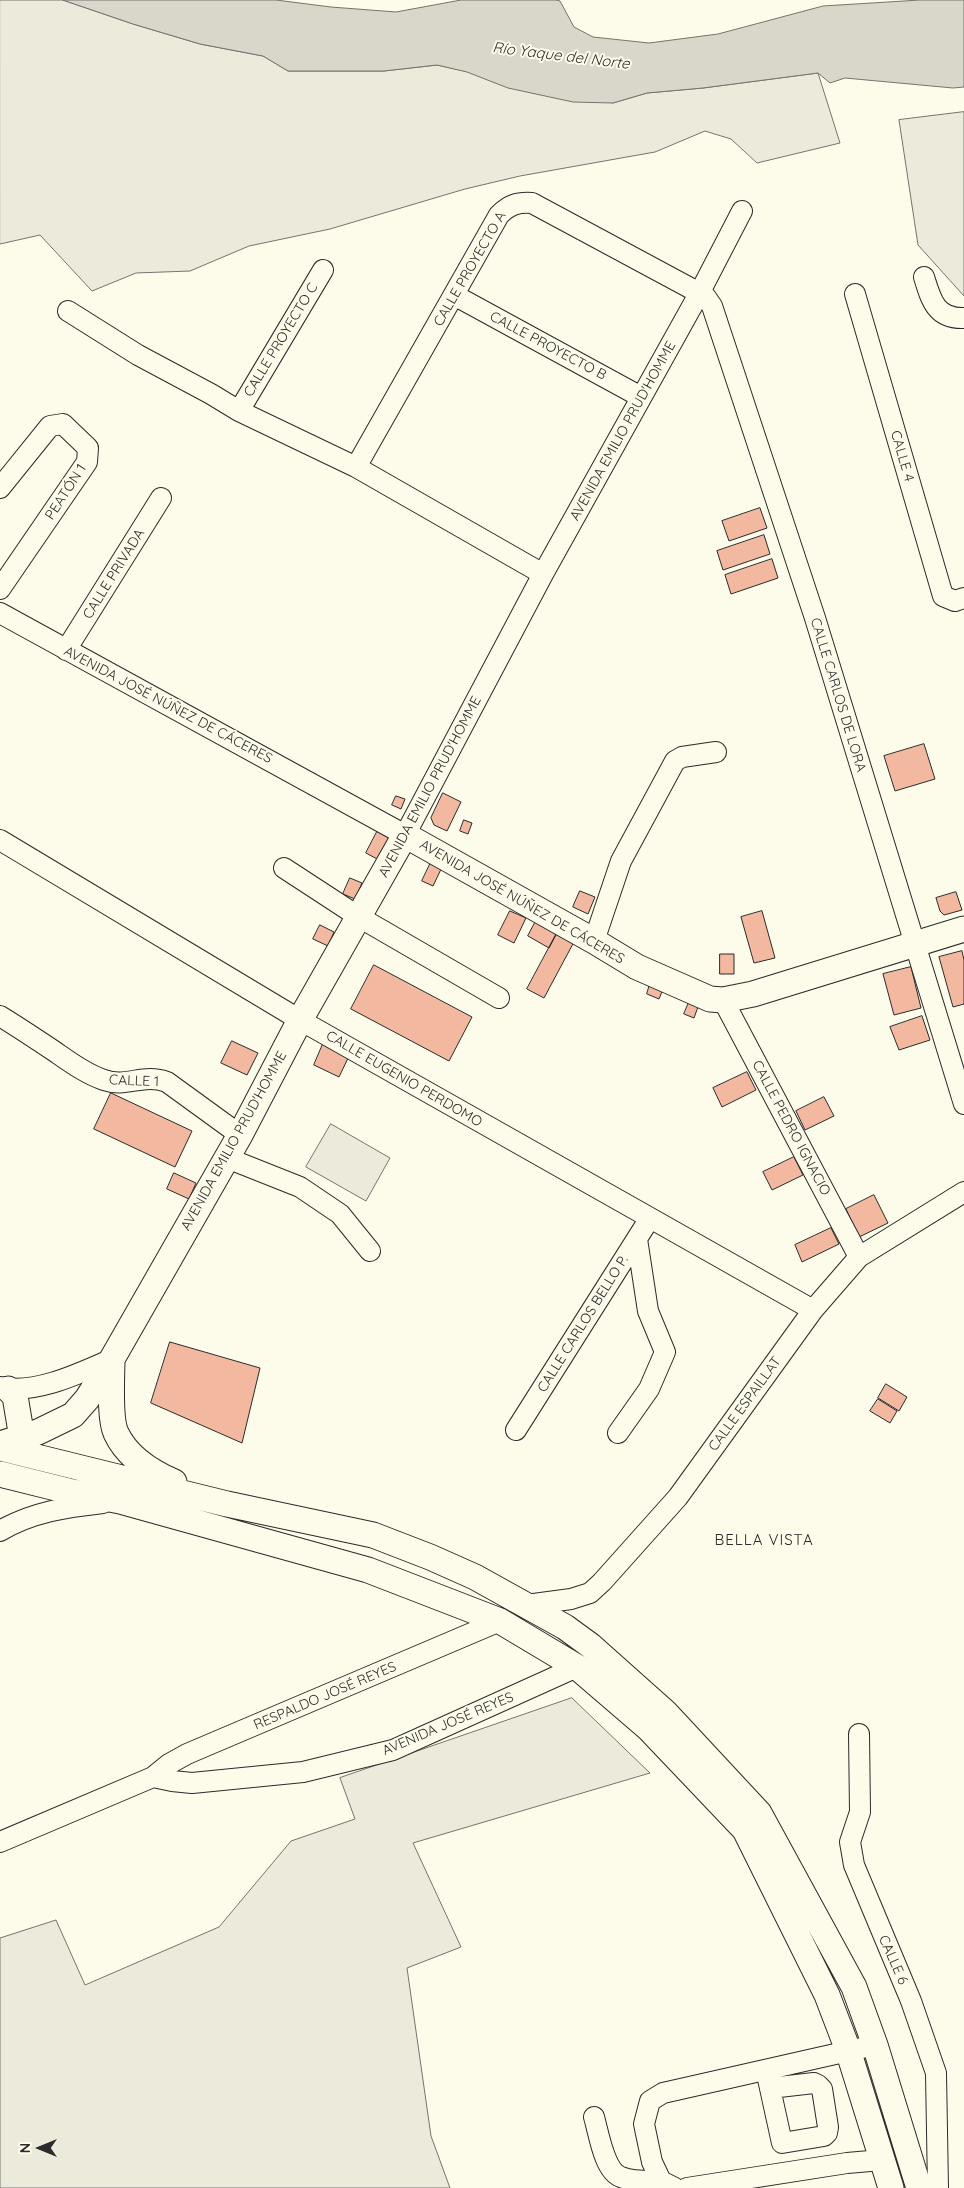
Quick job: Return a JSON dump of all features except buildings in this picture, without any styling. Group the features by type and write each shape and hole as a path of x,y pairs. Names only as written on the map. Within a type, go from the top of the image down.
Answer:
{"main road":[{"name":"AVENIDA JOSÉ NÚÑEZ DE CÁCERES","path":"405,835 594,941 636,967 710,999 722,1000 753,994 964,928"},
{"name":"AVENIDA EMILIO PRUD'HOMME","path":"11,1441 38,1432 73,1415 87,1398 112,1359 240,1135 300,1020 405,835"},
{"name":"AVENIDA EMILIO PRUD'HOMME","path":"112,1359 111,1394 115,1431 129,1454 172,1481 227,1504"},
{"path":"4,1388 16,1396 11,1441"},
{"path":"0,1448 227,1504 373,1535 466,1573 565,1627 591,1646 657,1705 759,1813 854,1987 875,2045 919,2188"},
{"path":"0,1474 68,1491 120,1501 368,1570 500,1621 577,1667 648,1728 745,1830 827,1995 848,2050 891,2188"}],"street":[{"name":"CALLE PROYECTO A","path":"356,467 499,215 507,207 521,202 532,203 700,292"},
{"name":"AVENIDA EMILIO PRUD'HOMME","path":"405,835 543,574 700,292 742,211"},
{"name":"CALLE PROYECTO C","path":"239,411 323,270"},
{"path":"924,277 931,298 940,311 952,318 964,318"},
{"name":"CALLE CARLOS DE LORA","path":"700,292 712,306 802,580 964,1104"},
{"name":"CALLE 4","path":"855,294 943,596 955,601 964,598"},
{"name":"CALLE PROYECTO B","path":"454,295 641,397"},
{"path":"68,311 138,355 239,411 356,467 543,574"},
{"name":"PEATÓN 1","path":"0,488 50,426 63,424 88,448 87,462 0,589"},
{"name":"CALLE PRIVADA","path":"66,650 161,498"},
{"name":"AVENIDA JOSÉ NÚÑEZ DE CÁCERES","path":"0,613 405,835"},
{"path":"594,941 621,861 676,761 682,757 716,752"},
{"name":"CALLE EUGENIO PERDOMO","path":"0,840 300,1020 814,1310"},
{"path":"284,868 359,917 500,998"},
{"name":"CALLE PEDRO IGNACIO","path":"722,1000 859,1257"},
{"name":"CALLE 1","path":"0,1016 78,1067 103,1080 125,1083 141,1078 157,1078 167,1082 240,1135"},
{"path":"227,1158 300,1188 340,1214 370,1251"},
{"name":"CALLE ESPAILLAT","path":"526,1605 571,1599 590,1592 602,1582 678,1497 814,1310 859,1257 964,1192"},
{"name":"CALLE CARLOS BELLO P.","path":"516,1430 650,1218"},
{"path":"618,1433 649,1389 665,1352 648,1311 637,1239"},
{"path":"4,1388 42,1386 112,1359"},
{"path":"0,1531 35,1514 74,1506 120,1501"},
{"name":"RESPALDO JOSÉ REYES","path":"154,1777 170,1764 187,1754 500,1621"},
{"name":"AVENIDA JOSÉ REYES","path":"154,1777 192,1783 303,1772 393,1750 577,1667"},
{"name":"CALLE 6","path":"859,1734 860,1812 850,1842 854,1865 911,2002 936,2073 938,2188"},
{"path":"0,1842 154,1777"},
{"path":"668,2184 652,2162 644,2124 650,2102 663,2093 768,2079 848,2050 875,2045"},
{"path":"594,2118 610,2170 620,2177 632,2180 668,2184"},
{"path":"687,2188 847,2163 882,2160"}],"shaded area":[{"path":"0,0 63,0 200,44 263,56 288,71 384,71 437,65 613,103 647,93 703,88 818,73 840,143 757,163 731,139 705,131 655,152 520,176 465,189 330,229 249,246 190,271 136,273 92,291 40,235 0,244"},
{"path":"964,112 964,296 918,245 899,120"},
{"path":"331,1124 390,1158 366,1201 306,1167"},
{"path":"572,1698 650,1773 413,1843 461,1947 407,1968 431,2136 450,2188 0,2188 0,1938 56,1920 85,1985 219,1927 291,1841 355,1819 340,1778"}],"water":[{"name":"Río Yaque del Norte","path":"63,0 276,0 396,12 461,0 556,0 560,1 574,27 593,37 649,43 718,34 823,6 920,0 964,0 964,87 953,88 845,78 830,83 818,73 703,88 647,93 613,103 573,102 508,88 467,72 437,65 384,71 288,71 263,56 200,44"}],"district":[{"name":"BELLA VISTA","path":"764,1540"}]}
